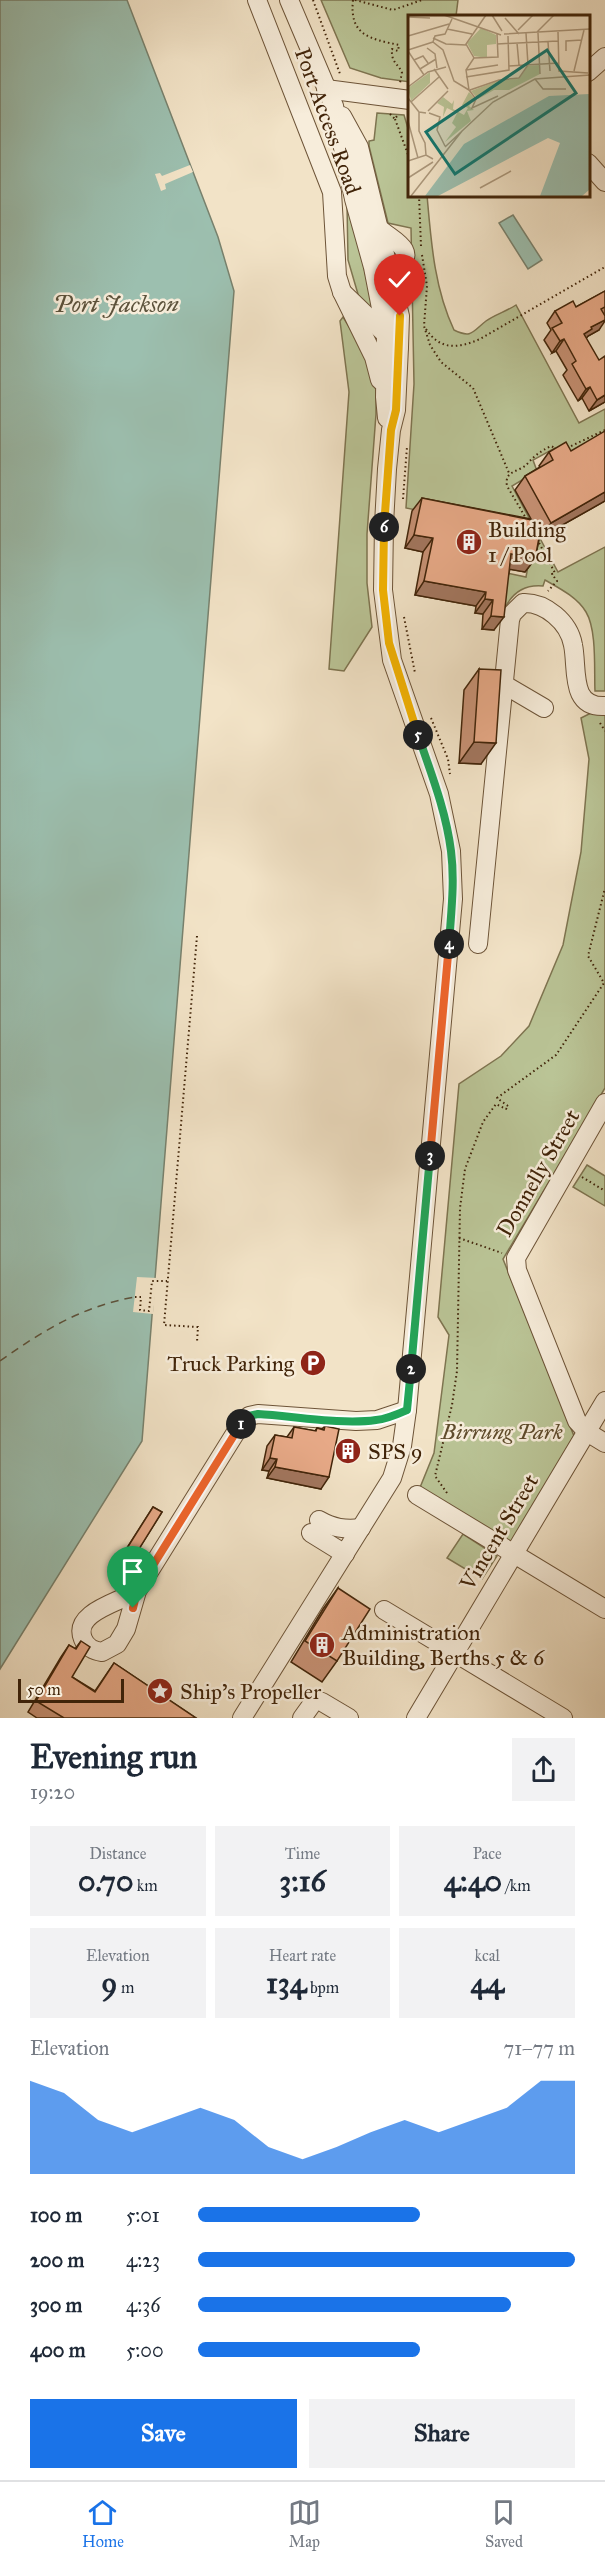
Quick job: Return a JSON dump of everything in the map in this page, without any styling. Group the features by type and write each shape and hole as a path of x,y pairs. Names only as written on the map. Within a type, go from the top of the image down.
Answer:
{"street":[{"name":"Port Access Road","path":"257,0 327,175 335,207 336,266 342,292 374,357 385,397"},
{"path":"289,0 334,106 354,199 371,261 386,334 385,397 391,430"},
{"path":"590,70 605,57"},
{"path":"326,89 404,99"},
{"path":"242,1718 392,1478 402,1446 453,899 451,851 439,794 410,714 389,643 383,590 383,553 391,430 396,410 400,316 359,147 326,89"},
{"path":"590,166 605,182"},
{"path":"327,175 354,199"},
{"path":"371,261 389,269"},
{"path":"342,292 399,347"},
{"path":"478,944 510,620 512,614 523,603 540,605 562,623 573,643 577,680 583,698 590,704 605,706"},
{"path":"503,684 544,708"},
{"name":"Donnelly Street","path":"587,1432 577,1421 516,1270 516,1258 605,1103"},
{"name":"Vincent Street","path":"416,1718 605,1401"},
{"path":"137,1591 241,1424 249,1416 258,1414 356,1421 377,1420 407,1410"},
{"path":"587,1432 605,1443"},
{"path":"417,1495 605,1609"},
{"path":"345,1554 315,1527 329,1526 347,1530 361,1528"},
{"path":"384,1610 563,1718"},
{"path":"302,1718 315,1700 349,1718"}],"path":[{"path":"314,0 346,92"},
{"path":"404,99 402,72 393,63 392,56 392,49 398,51 399,45 366,37 359,30 352,8 354,0 393,10 422,0"},
{"path":"395,119 408,155"},
{"path":"418,196 420,240 427,286 424,326 430,345 441,362 473,388 509,473"},
{"path":"424,326 433,340 462,347 480,339 605,267"},
{"path":"529,523 507,486 506,480 509,473 527,465 532,457 551,446 560,451 605,430"},
{"path":"403,500 407,445"},
{"path":"534,533 555,573 552,574 556,581"},
{"path":"403,609 416,676"},
{"path":"430,716 448,759 451,782"},
{"path":"447,1494 435,1476 452,1405 457,1371 459,1238 465,1169 483,1122 496,1104 506,1109 508,1107 497,1098 556,1055 604,983 588,956 605,888"},
{"path":"197,936 164,1325 198,1327 198,1342"},
{"path":"568,1170 605,1191"},
{"path":"459,1238 516,1258"},
{"path":"135,1297 141,1297 140,1310 149,1311 152,1281 166,1281"}],"green space":[{"path":"321,0 458,0 456,15 408,15 408,82 381,78 350,68"},
{"path":"377,113 404,115 408,128 408,196 427,196 438,281 454,330 465,334 472,333 489,319 516,305 579,423 605,409 605,434 561,458 555,448 533,460 537,471 512,486 558,572 605,547 605,691 595,691 595,662 590,620 578,602 567,593 545,580 543,586 528,587 516,594 507,605 501,619 502,572 526,577 534,534 406,508 414,384 411,228 388,223 369,146 369,141 374,140"},
{"path":"350,203 374,314 360,301 348,260 347,204"},
{"path":"343,317 356,338 371,371 376,390 367,534 367,583 372,627 344,671 329,669 349,392 340,321"},
{"name":"Birrung Park","path":"593,712 605,712 605,1088 503,1259 574,1436 513,1544 419,1490 434,1453 449,1335 438,1317 459,1084 501,1056 529,1026 563,945 581,852 589,759 581,718"},
{"path":"587,1165 605,1176 605,1206 573,1187"},
{"path":"463,1534 497,1556 482,1579 447,1558"}],"water":[{"name":"Port Jackson","path":"0,0 127,0 218,237 234,291 142,1441 0,1669"},
{"path":"513,215 542,260 528,269 499,223"}],"pier":[{"path":"190,165 193,172 165,184 166,189 161,191 155,174 160,173 162,176"},
{"path":"137,1277 157,1278 153,1314 133,1312"}],"building":[{"path":"605,291 605,307 601,309 605,320 591,327 592,329 584,334 599,360 605,356 605,395 597,400 590,387 586,389 572,364 576,361 564,339 560,341 552,328 562,323 555,311 573,301 576,307"},
{"path":"605,431 605,492 551,523 525,476 553,460 549,452 566,442 571,451"},
{"path":"422,498 542,522 535,559 511,554 504,617 491,616 493,600 485,599 486,592 424,581 433,538 414,535"},
{"path":"479,669 501,670 496,743 474,742"},
{"path":"325,1426 339,1429 329,1477 275,1467 277,1459 270,1458 275,1435 292,1438 294,1427 316,1431 317,1428 324,1430"},
{"path":"153,1507 162,1512 121,1578 112,1572"},
{"path":"338,1588 370,1609 337,1661 305,1641"},
{"path":"81,1641 90,1647 72,1677 95,1692 114,1663 196,1718 64,1718 36,1701 69,1645 76,1649"}],"ferry route":[{"path":"0,1361 64,1321 98,1307 135,1297"}],"place":[{"name":"Building 1 / Pool","path":"469,542"},
{"name":"Truck Parking","path":"313,1363"},
{"name":"SPS 9","path":"348,1451"},
{"name":"Administration Building, Berths 5 & 6","path":"322,1645"},
{"name":"Ship’s Propeller","path":"160,1691"}],"route":[{"path":"133,1608 137,1591 241,1424 249,1416 258,1414 356,1421 377,1420 407,1410 453,899 451,851 439,794 392,660 383,590 387,469 391,430 396,410 400,316"}]}
